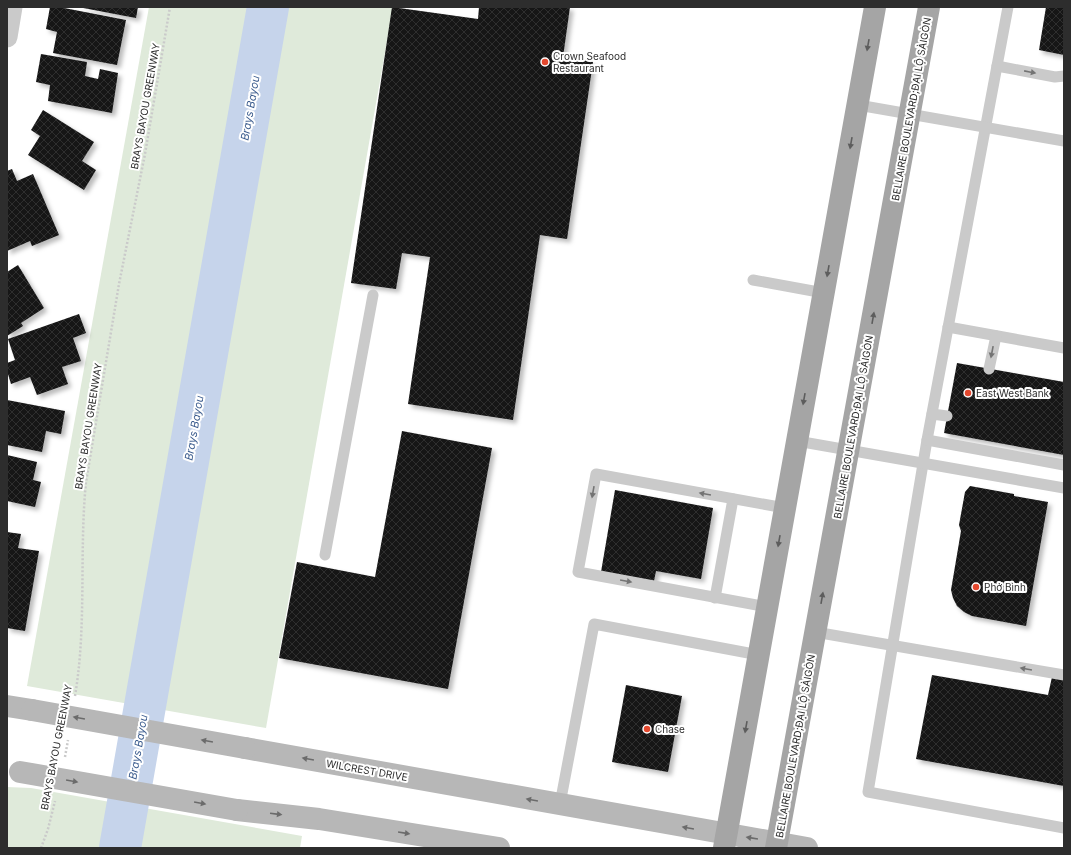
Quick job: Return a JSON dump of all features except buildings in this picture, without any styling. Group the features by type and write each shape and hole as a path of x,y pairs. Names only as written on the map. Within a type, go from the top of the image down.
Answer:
{"main road":[{"path":"725,841 875,7"},
{"name":"BELLAIRE BOULEVARD;ĐẠI LỘ SÀIGÒN","path":"777,845 929,7"},
{"name":"WILCREST DRIVE","path":"7,706 560,804 725,841 807,848"},
{"path":"14,770 237,810 319,819 499,848"}],"street":[{"path":"7,37 12,7"}],"lane":[{"path":"1008,7 927,440 868,792 1064,828"},
{"path":"997,66 1055,77 1064,76"},
{"path":"858,105 1064,141"},
{"path":"753,280 824,293"},
{"path":"326,555 373,295"},
{"path":"948,327 1064,348"},
{"path":"989,369 996,336"},
{"path":"932,414 947,416"},
{"path":"927,440 1064,465"},
{"path":"797,441 1064,488"},
{"path":"767,607 578,572 579,565 596,474 785,508"},
{"path":"715,598 733,499"},
{"path":"560,804 594,624 758,655"},
{"path":"816,632 1064,675"}],"path":[{"name":"BRAYS BAYOU GREENWAY","path":"74,701 80,650 86,482 119,284 145,154 170,7"},
{"name":"BRAYS BAYOU GREENWAY","path":"64,762 69,732"},
{"name":"BRAYS BAYOU GREENWAY","path":"41,848 48,829 56,797"}],"green space":[{"path":"149,7 393,7 266,728 27,686"},
{"path":"7,787 31,788 302,836 300,848 7,848"}],"waterway":[{"name":"Brays Bayou","path":"120,848 268,7"}],"place":[{"name":"Crown Seafood Restaurant","path":"545,62"},
{"name":"East West Bank","path":"968,393"},
{"name":"Phở Bình","path":"976,587"},
{"name":"Chase","path":"647,729"}]}
